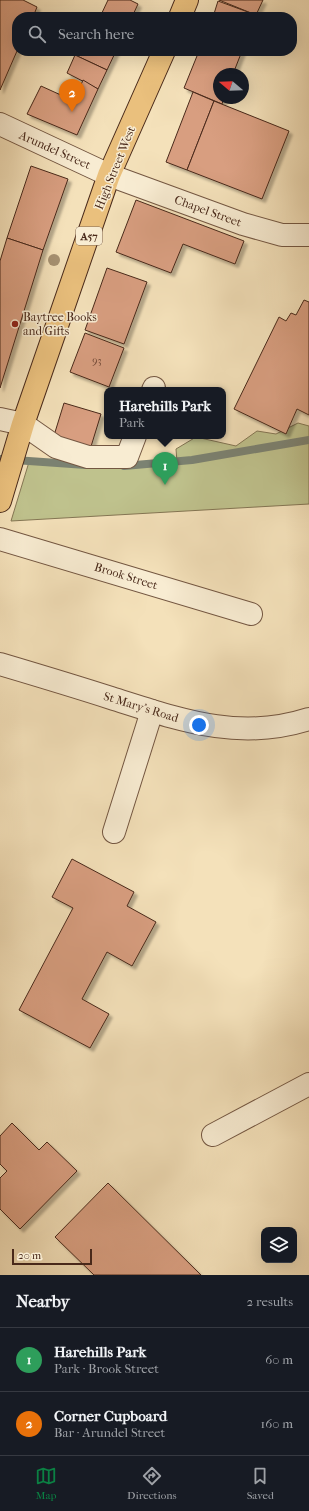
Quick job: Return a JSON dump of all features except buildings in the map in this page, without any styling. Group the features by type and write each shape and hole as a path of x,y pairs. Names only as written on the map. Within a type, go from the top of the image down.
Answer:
{"main road":[{"path":"182,12 188,0"},
{"name":"High Street West","path":"23,424 110,175 162,56"},
{"name":"A57","path":"2,492 23,424"}],"street":[{"name":"Arundel Street","path":"0,124 110,175"},
{"name":"Chapel Street","path":"110,175 243,224 282,234 309,235"},
{"path":"0,420 23,424 56,447 88,457 127,457 134,439"},
{"name":"Brook Street","path":"0,539 251,614"},
{"name":"St Mary's Road","path":"0,664 152,711 211,727 246,730 291,725 309,719"},
{"path":"114,832 152,711"},
{"path":"213,1135 309,1084"}],"green space":[{"path":"298,423 309,426 309,504 11,521 29,462 119,467 177,462 176,449 193,439 205,439 236,446 257,431 276,434"}],"waterway":[{"path":"124,466 192,460 309,440"},
{"path":"0,459 86,465"}],"place":[{"name":"Corner Cupboard","path":"72,112"},
{"name":"Baytree Books and Gifts","path":"15,324"},
{"name":"Harehills Park","path":"165,485"}]}
